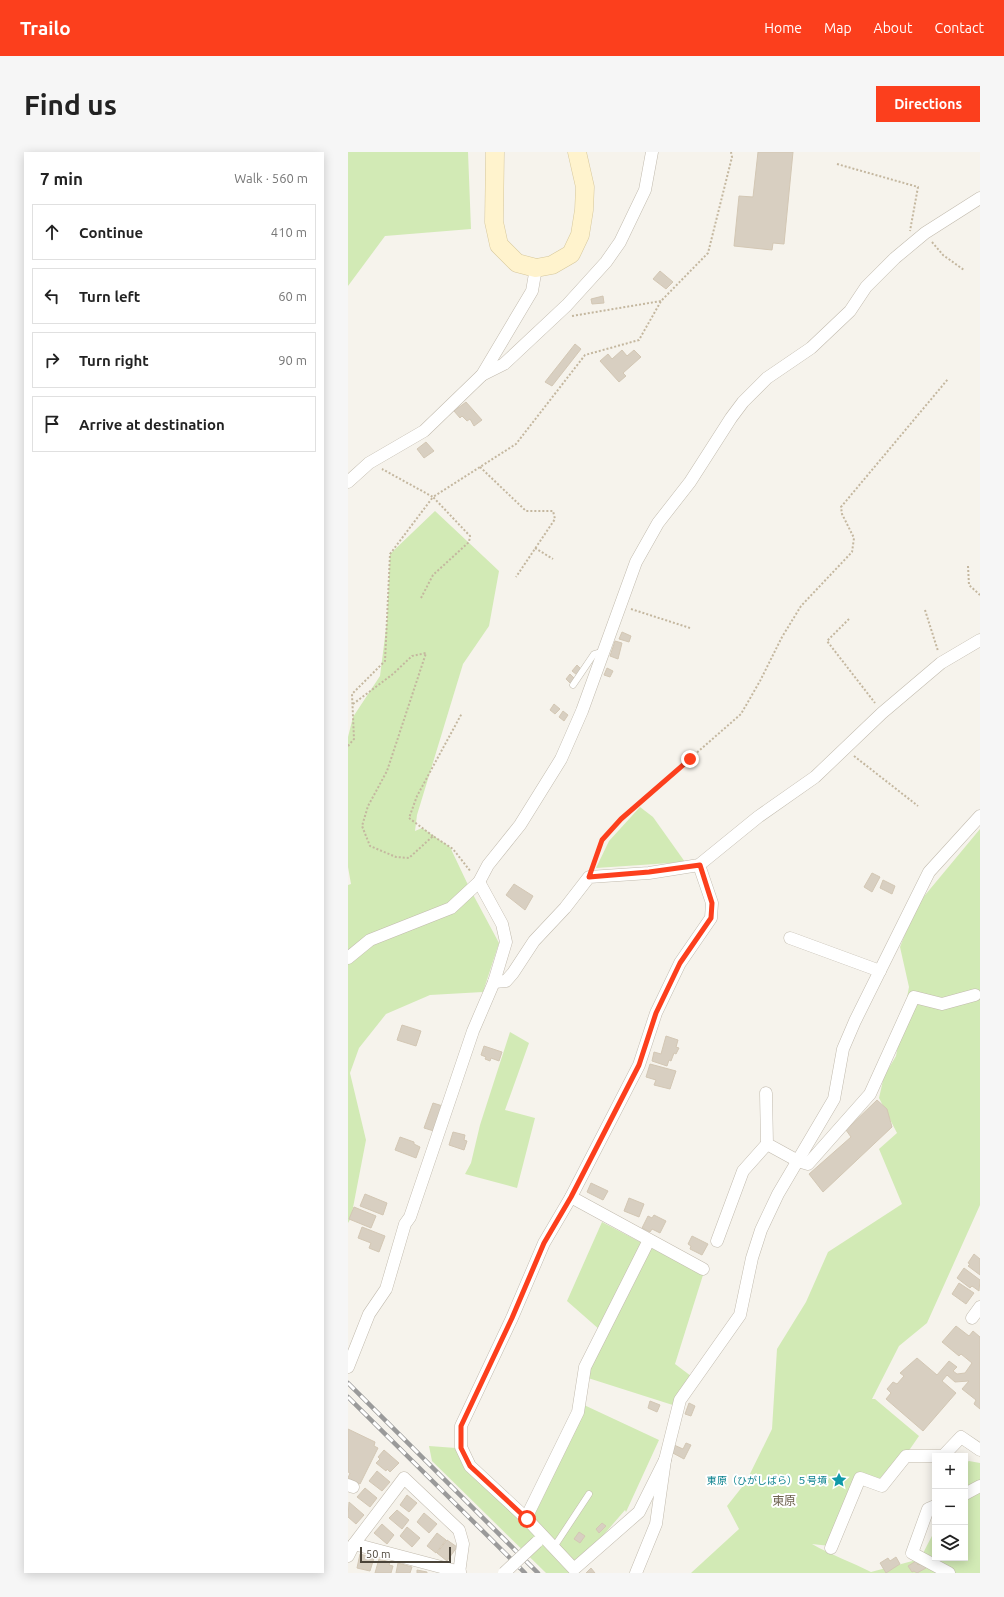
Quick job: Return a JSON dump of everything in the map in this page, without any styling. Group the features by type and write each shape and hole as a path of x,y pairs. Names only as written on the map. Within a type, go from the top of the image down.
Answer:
{"street":[{"path":"496,152 494,222 499,245 517,263 536,268 552,265 571,254 580,235 584,210 585,187 576,152"},
{"path":"482,375 504,364 552,320 606,262 620,242 645,190 652,152"},
{"path":"348,958 370,940 451,908 479,882 488,864 520,825 561,759 582,711 636,562 658,523 690,482 744,402 767,378 811,348 850,311 866,287 895,258 925,233 980,198"},
{"path":"348,482 371,462 424,431 482,375 532,291 536,268"},
{"path":"494,982 506,981 534,941 565,908 589,877 649,872 700,865 758,817 815,776 882,713 941,663 980,640"},
{"path":"636,1573 656,1524 665,1460 680,1400 740,1315 752,1258 761,1230 778,1194 834,1099 843,1049 855,1021 929,872 980,816"},
{"path":"665,1460 639,1512 574,1569 554,1547 540,1539 526,1518 470,1466 461,1448 461,1426 512,1318 544,1243 571,1197 639,1065 656,1013 680,963 711,918 712,903 700,865"},
{"path":"350,1358 369,1314 386,1289 405,1224 410,1217 473,1031 494,982 506,942 502,924 479,882"},
{"path":"790,938 880,971"},
{"path":"767,1144 798,1161 808,1164 870,1094 914,997 942,1004 975,995"},
{"path":"717,1241 742,1171 767,1144 766,1093"},
{"path":"571,1197 703,1269"},
{"path":"526,1518 578,1412 585,1367 650,1240"},
{"path":"972,1318 980,1307"},
{"path":"831,1548 860,1478 882,1486 906,1456 943,1456 961,1437 980,1450"},
{"path":"348,1556 354,1544 404,1478 459,1530 463,1544 460,1572 354,1544"},
{"path":"968,1493 978,1489 980,1486"},
{"path":"932,1507 928,1509 912,1553 948,1573"},
{"path":"504,1573 540,1539"}],"lane":[{"path":"573,685 594,654 604,651"},
{"path":"554,1547 589,1494"}],"path":[{"path":"348,746 354,739 352,694 385,661 390,554 433,497 516,444 585,355 639,340 661,301 708,253 732,157 731,152"},
{"path":"837,164 918,187 909,236 914,242"},
{"path":"925,233 943,255 964,270"},
{"path":"552,320 661,301"},
{"path":"589,877 602,840 621,819 741,714 760,681 782,637 801,606 852,552 854,538 842,514 842,507 948,379"},
{"path":"371,462 433,497 470,536 468,542 433,575 422,598"},
{"path":"480,467 526,511 553,511 555,519 516,577"},
{"path":"535,548 553,559"},
{"path":"968,566 969,585 980,595"},
{"path":"620,606 690,628"},
{"path":"925,610 941,663"},
{"path":"849,619 828,641 882,713"},
{"path":"352,704 394,674 412,656 426,653 387,771 368,806 362,826 370,846 396,858 409,858 433,836"},
{"path":"462,713 417,796 409,818 452,849 479,882"},
{"path":"845,749 918,806"}],"green space":[{"path":"348,152 468,152 471,229 385,236 348,286"},
{"path":"435,511 499,571 489,626 463,664 417,815 415,831 422,828 450,847 469,887 499,943 483,992 430,995 386,1014 359,1048 350,1073 366,1140 351,1218 348,1223 348,885 351,884 348,867 348,737 353,717 380,676 387,621 390,554"},
{"path":"640,807 653,817 685,862 596,868 609,841"},
{"path":"980,829 980,1205 927,1323 899,1346 872,1399 875,1399 919,1436 910,1449 878,1480 857,1475 830,1546 812,1544 871,1572 920,1559 932,1536 932,1561 968,1561 969,1461 980,1463 980,1573 691,1573 739,1529 727,1506 746,1482 772,1429 777,1349 806,1302 828,1252 902,1204 879,1149 897,1133 879,1098 884,1076 896,1056 909,987 900,947 916,906"},
{"path":"510,1032 529,1043 505,1110 535,1118 517,1188 465,1174 471,1163 480,1125"},
{"path":"602,1222 703,1275 675,1364 695,1379 679,1407 588,1378 600,1330 567,1301"},
{"path":"584,1405 659,1440 626,1512 625,1510 576,1567 527,1519"},
{"path":"429,1446 456,1448 572,1573 546,1573 432,1461"}],"building":[{"path":"758,152 793,152 784,244 773,243 772,250 734,246 739,196 753,197"},
{"path":"660,271 673,282 666,289 653,279"},
{"path":"603,296 604,303 592,304 591,299"},
{"path":"575,344 581,349 552,386 545,382"},
{"path":"622,350 627,356 634,350 641,357 623,373 626,376 619,382 600,361 608,354 612,359"},
{"path":"466,402 482,420 474,426 470,419 467,421 462,416 460,418 454,411"},
{"path":"426,442 434,451 424,458 417,449"},
{"path":"622,632 631,636 629,642 619,639"},
{"path":"615,641 622,643 618,659 610,656"},
{"path":"577,665 582,670 577,675 572,671"},
{"path":"607,668 613,671 610,677 604,675"},
{"path":"570,674 575,679 571,684 566,679"},
{"path":"554,704 560,709 555,714 550,710"},
{"path":"563,711 568,715 564,721 559,717"},
{"path":"872,873 880,877 872,892 864,887"},
{"path":"883,880 895,886 892,894 880,888"},
{"path":"514,884 533,896 525,910 506,895"},
{"path":"402,1025 421,1031 416,1046 397,1040"},
{"path":"666,1036 678,1040 676,1047 679,1048 676,1054 674,1053 671,1061 669,1060 667,1066 652,1061 654,1052 661,1054"},
{"path":"484,1046 502,1052 499,1061 491,1058 490,1061 481,1055"},
{"path":"650,1064 676,1071 670,1089 654,1085 656,1080 646,1077"},
{"path":"877,1100 887,1109 892,1127 823,1192 809,1174 851,1137 846,1130"},
{"path":"433,1103 446,1107 437,1132 424,1128"},
{"path":"453,1132 465,1135 464,1140 467,1141 464,1150 449,1145"},
{"path":"400,1137 414,1142 414,1144 420,1147 416,1158 395,1150"},
{"path":"591,1183 608,1191 603,1200 587,1192"},
{"path":"365,1194 387,1203 383,1215 360,1206"},
{"path":"629,1198 644,1204 639,1217 624,1211"},
{"path":"354,1207 376,1216 371,1228 349,1219"},
{"path":"654,1215 666,1221 660,1233 652,1229 650,1232 642,1228 648,1216 652,1218"},
{"path":"362,1227 385,1236 379,1252 369,1248 371,1243 358,1238"},
{"path":"692,1236 708,1244 702,1255 690,1249 691,1246 688,1244"},
{"path":"974,1254 980,1259 980,1275 968,1266 970,1264 968,1263"},
{"path":"964,1268 980,1280 979,1291 972,1286 970,1288 957,1278"},
{"path":"959,1283 974,1293 966,1304 952,1294"},
{"path":"956,1326 969,1336 973,1331 980,1337 980,1409 974,1404 976,1400 962,1389 969,1381 955,1382 947,1375 942,1381 956,1393 923,1431 886,1399 891,1393 887,1389 893,1382 897,1384 904,1376 900,1373 917,1358 937,1375 949,1361 957,1367 953,1371 957,1374 965,1373 972,1363 961,1354 959,1356 942,1342"},
{"path":"650,1401 660,1405 657,1412 648,1408"},
{"path":"689,1403 695,1406 691,1416 685,1414"},
{"path":"348,1429 375,1442 374,1446 378,1448 360,1484 348,1478 350,1473 348,1472"},
{"path":"686,1443 691,1445 684,1459 671,1452 674,1445 683,1449"},
{"path":"384,1450 399,1463 390,1472 387,1469 386,1471 376,1463 380,1459 378,1457"},
{"path":"377,1471 390,1482 382,1491 369,1481"},
{"path":"365,1488 377,1498 370,1507 357,1497"},
{"path":"407,1495 417,1503 409,1512 400,1505"},
{"path":"349,1502 364,1515 356,1524 348,1517"},
{"path":"397,1510 409,1520 402,1529 389,1518"},
{"path":"424,1513 437,1524 429,1533 417,1522"},
{"path":"602,1523 606,1526 599,1533 596,1529"},
{"path":"382,1524 394,1535 387,1544 374,1533"},
{"path":"407,1527 420,1538 412,1547 400,1536"},
{"path":"579,1532 585,1536 580,1543 574,1539"},
{"path":"437,1533 446,1540 436,1553 427,1546"},
{"path":"447,1540 457,1547 447,1561 437,1553"},
{"path":"360,1554 374,1558 370,1571 357,1568"},
{"path":"896,1557 900,1564 886,1573 880,1563 888,1558 890,1561"},
{"path":"379,1559 390,1562 389,1565 393,1566 391,1573 375,1573"},
{"path":"916,1561 918,1565 922,1562 926,1568 917,1573 914,1571 912,1572 908,1566"},
{"path":"398,1563 412,1567 410,1573 396,1573"},
{"path":"591,1568 595,1573 586,1573"},
{"path":"417,1570 427,1572 427,1573 417,1573"}],"railway":[{"path":"348,1383 538,1573"},
{"path":"348,1397 525,1573"}],"place":[{"name":"東原（ひがしばら）５号墳","path":"839,1480"}],"district":[{"name":"東原","path":"784,1500"}],"route":[{"path":"527,1519 470,1466 461,1448 461,1426 512,1318 544,1243 571,1197 639,1065 656,1013 680,963 711,918 713,909 712,903 700,865 649,872 589,877 602,840 621,819 690,759"}]}
